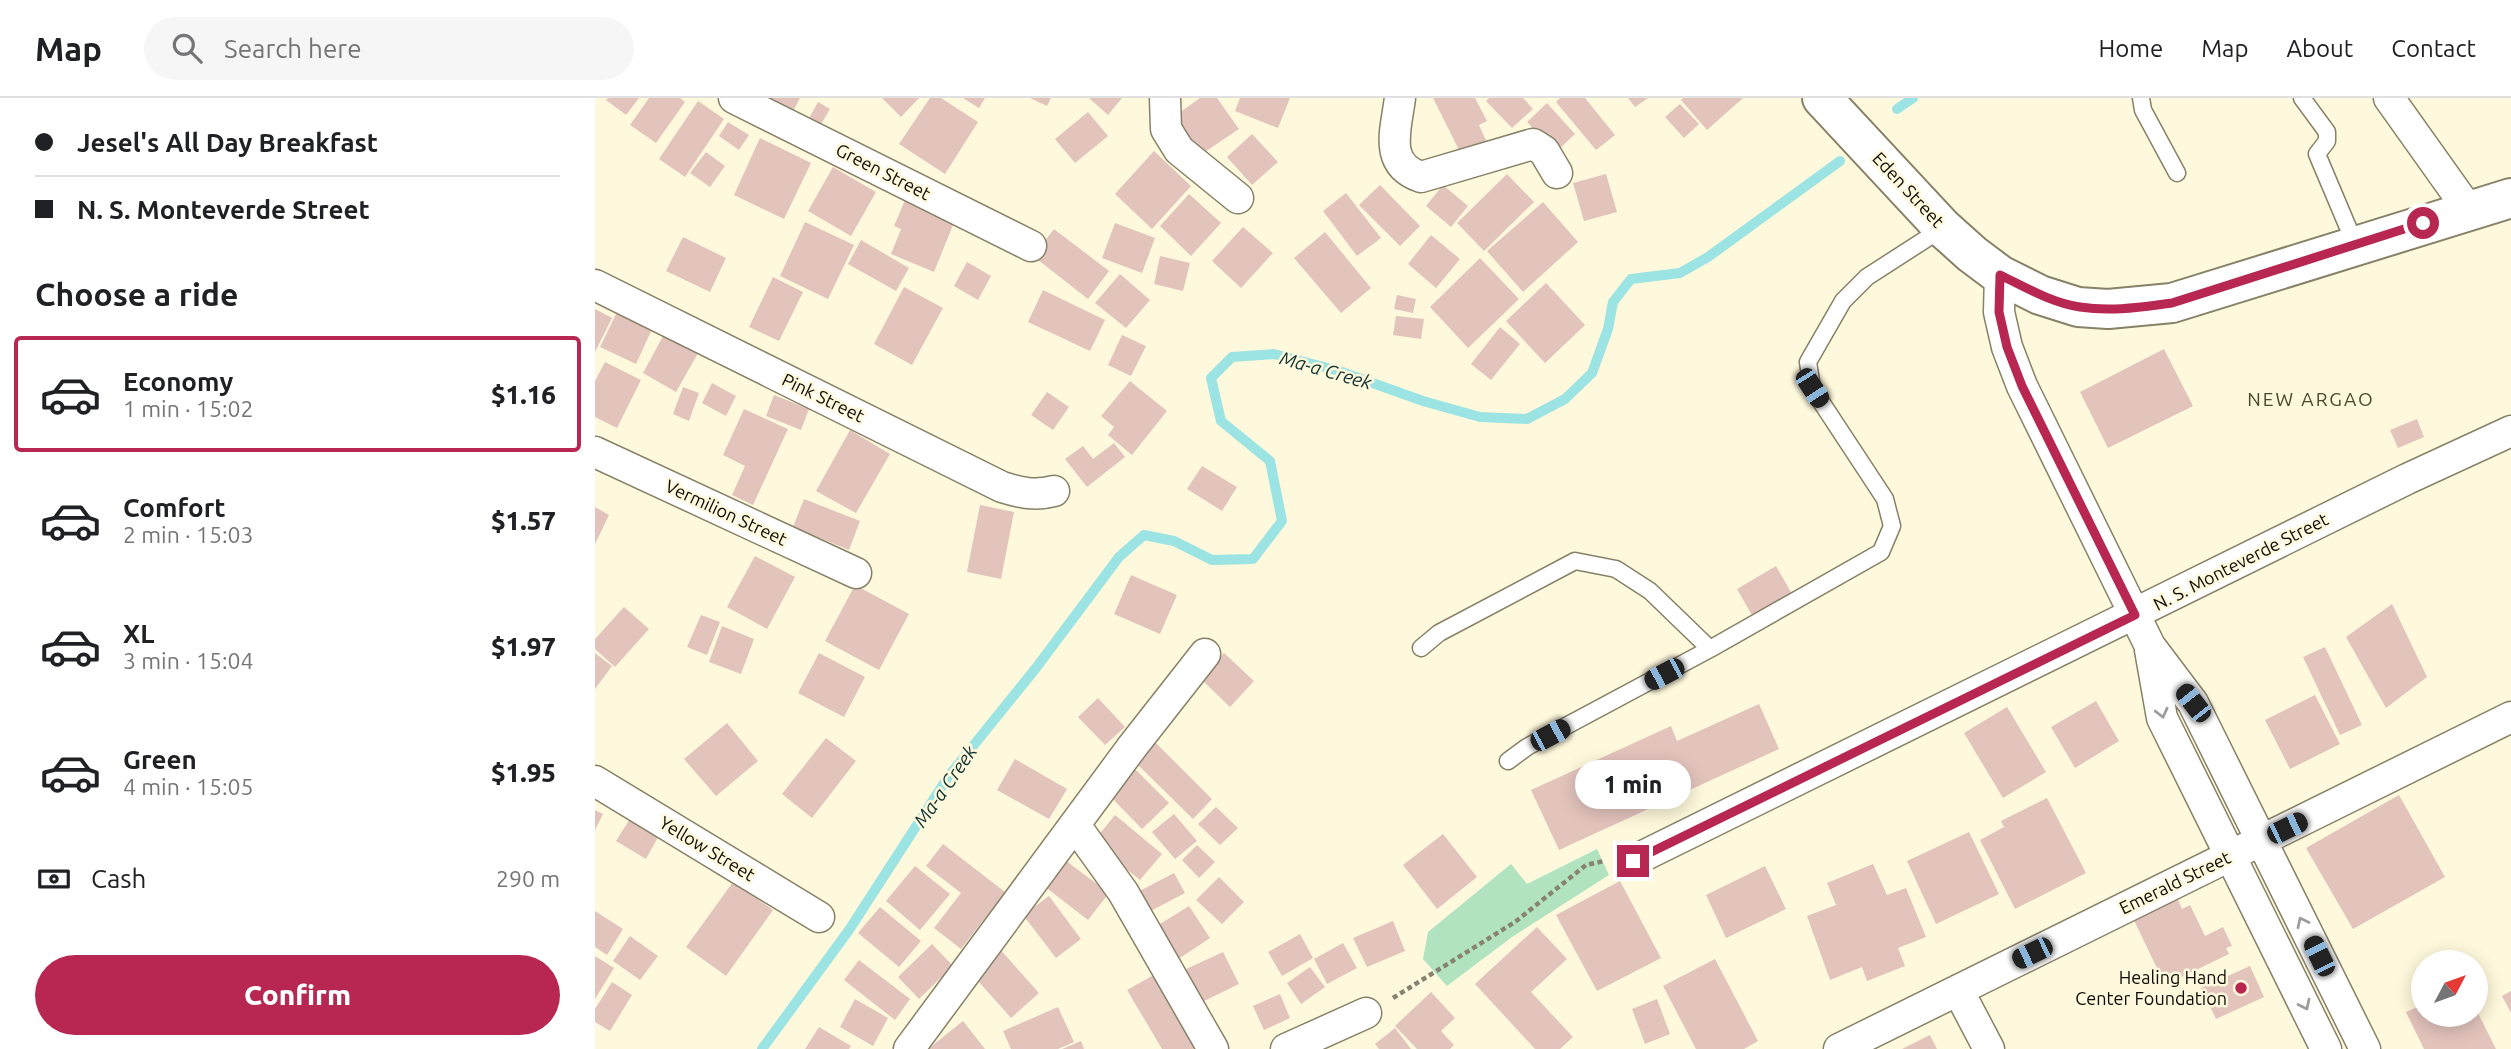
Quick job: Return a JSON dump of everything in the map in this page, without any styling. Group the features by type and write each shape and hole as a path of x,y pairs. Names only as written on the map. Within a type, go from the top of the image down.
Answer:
{"main road":[{"name":"Eden Street","path":"1822,98 1943,228 2000,275 2041,295 2078,307 2108,309 2172,303 2355,244 2511,198"}],"street":[{"path":"1165,98 1166,129 1179,150 1238,198"},
{"path":"1400,98 1394,148 1399,163 1408,172 1421,177 1534,144 1544,151 1557,173"},
{"path":"2389,98 2468,209"},
{"name":"Green Street","path":"748,101 1031,246"},
{"path":"2000,275 1999,312 2007,347 2022,386 2150,646 2193,703 2365,1049"},
{"name":"Pink Street","path":"595,285 1002,487 1022,494 1039,495 1054,491"},
{"name":"N. S. Monteverde Street","path":"1633,861 2407,479 2511,431"},
{"name":"Vermilion Street","path":"595,452 856,573"},
{"path":"2150,646 2162,718 2326,1049"},
{"path":"909,1049 1205,654"},
{"name":"Emerald Street","path":"1839,1049 2511,717"},
{"name":"Yellow Street","path":"595,780 819,917"},
{"path":"1075,825 1123,892 1213,1049"},
{"path":"1958,990 1989,1049"},
{"path":"1286,1049 1366,1013"}],"lane":[{"path":"2141,98 2143,110 2177,173"},
{"path":"2302,98 2327,132 2327,141 2317,154 2355,244"},
{"path":"1508,761 1527,747 1710,649 1881,552 1892,526 1885,499 1812,388 1808,362 1843,301 1876,271 1943,228"},
{"path":"1421,649 1439,633 1575,561 1616,569 1627,576 1650,591 1710,649"}],"path":[{"path":"1366,1013 1444,968 1515,922 1587,865 1633,861"}],"green space":[{"path":"1597,849 1609,875 1512,937 1447,986 1423,959 1428,932 1511,864 1527,884"}],"building":[{"path":"639,98 626,115 606,100"},
{"path":"649,98 680,98 685,102 656,143 630,125"},
{"path":"769,98 800,98 789,119 765,106"},
{"path":"882,98 919,98 901,117"},
{"path":"930,98 941,98 978,122 945,174 899,144"},
{"path":"963,98 985,98 979,108"},
{"path":"1030,98 1051,98 1047,106"},
{"path":"1089,98 1122,98 1108,115"},
{"path":"1200,98 1217,98 1239,129 1199,156 1172,118"},
{"path":"1240,98 1290,98 1278,128 1235,111"},
{"path":"1433,98 1475,98 1487,121 1479,125 1489,147 1464,160"},
{"path":"1489,98 1523,98 1533,109 1512,128 1486,101"},
{"path":"1560,98 1585,98 1615,135 1596,150 1556,102"},
{"path":"1628,98 1648,98 1635,107"},
{"path":"1743,98 1707,130 1681,100"},
{"path":"698,101 724,119 685,177 659,159"},
{"path":"818,102 830,109 820,126 808,120"},
{"path":"1547,103 1575,134 1556,152 1527,122"},
{"path":"1680,104 1699,124 1684,138 1665,117"},
{"path":"1088,112 1108,136 1075,163 1055,139"},
{"path":"728,122 749,135 739,150 719,136"},
{"path":"1252,134 1278,162 1252,185 1227,157"},
{"path":"760,138 811,163 784,219 734,195"},
{"path":"1154,151 1191,186 1152,229 1115,194"},
{"path":"706,152 725,166 710,187 690,173"},
{"path":"833,167 876,192 851,236 808,211"},
{"path":"1507,174 1534,202 1484,251 1457,223"},
{"path":"1606,174 1617,212 1584,221 1573,183"},
{"path":"1380,185 1420,226 1400,246 1359,205"},
{"path":"1443,185 1468,206 1451,227 1426,206"},
{"path":"1346,193 1381,238 1357,256 1323,211"},
{"path":"1189,194 1221,223 1191,256 1160,226"},
{"path":"905,200 955,220 934,272 891,254 901,229 894,226"},
{"path":"1543,202 1578,242 1523,292 1487,251"},
{"path":"805,222 854,245 828,299 780,276"},
{"path":"1115,223 1155,238 1142,273 1102,258"},
{"path":"1243,227 1273,253 1241,288 1212,261"},
{"path":"1054,229 1109,271 1088,299 1033,256"},
{"path":"1325,232 1371,288 1341,313 1294,258"},
{"path":"1431,235 1460,259 1436,288 1408,264"},
{"path":"683,237 726,258 710,292 666,271"},
{"path":"861,240 909,268 896,291 848,264"},
{"path":"1160,256 1190,263 1183,291 1154,284"},
{"path":"1480,258 1519,299 1468,348 1430,307"},
{"path":"967,262 991,276 978,300 954,286"},
{"path":"1120,274 1150,300 1126,328 1095,303"},
{"path":"773,277 803,292 779,341 749,327"},
{"path":"1546,283 1585,325 1545,363 1506,321"},
{"path":"904,287 943,308 912,365 874,344"},
{"path":"1043,290 1105,320 1090,351 1028,322"},
{"path":"1397,295 1416,299 1413,313 1394,309"},
{"path":"595,309 612,318 595,352"},
{"path":"618,310 653,327 636,364 600,347"},
{"path":"1396,316 1424,319 1421,339 1393,335"},
{"path":"668,327 702,346 676,392 643,373"},
{"path":"1500,327 1520,344 1491,380 1471,364"},
{"path":"1122,335 1146,346 1131,376 1108,365"},
{"path":"2164,349 2193,406 2108,448 2080,392"},
{"path":"605,362 641,380 617,428 595,417 595,381"},
{"path":"1130,381 1167,411 1132,455 1108,435 1114,427 1101,416"},
{"path":"712,383 736,396 726,416 702,403"},
{"path":"683,387 699,393 689,421 673,414"},
{"path":"1047,392 1069,407 1053,430 1031,415"},
{"path":"774,395 809,409 801,430 766,416"},
{"path":"744,409 788,429 753,505 732,495 745,466 723,455"},
{"path":"2417,419 2424,437 2398,448 2390,430"},
{"path":"850,430 890,454 856,513 816,491"},
{"path":"1114,443 1125,457 1087,487 1065,459 1083,446 1093,459"},
{"path":"1202,466 1237,487 1222,511 1187,489"},
{"path":"804,499 860,521 849,550 793,527"},
{"path":"980,505 1014,512 1001,579 967,572"},
{"path":"595,507 609,515 595,544"},
{"path":"755,556 795,577 767,629 727,607"},
{"path":"1776,566 1792,594 1753,617 1737,589"},
{"path":"1131,575 1177,595 1160,634 1114,614"},
{"path":"855,585 909,614 879,670 825,641"},
{"path":"2392,604 2427,677 2386,708 2346,637"},
{"path":"624,607 649,629 615,667 595,649 595,639"},
{"path":"701,615 720,622 707,655 687,647"},
{"path":"722,626 754,639 741,674 709,662"},
{"path":"2325,647 2362,725 2340,735 2303,657"},
{"path":"595,653 612,666 595,689"},
{"path":"819,653 865,677 844,717 798,693"},
{"path":"1224,653 1254,681 1230,707 1200,678"},
{"path":"2315,695 2340,744 2290,769 2265,720"},
{"path":"1098,698 1125,727 1105,745 1078,717"},
{"path":"2096,701 2119,741 2075,768 2051,727"},
{"path":"1759,704 1779,749 1559,850 1531,790 1671,726 1677,741"},
{"path":"2007,707 2046,772 2003,798 1964,733"},
{"path":"727,723 758,761 716,796 684,759"},
{"path":"826,738 856,761 812,818 782,794"},
{"path":"1156,743 1212,799 1193,819 1136,763"},
{"path":"1015,759 1067,789 1049,819 997,790"},
{"path":"1134,768 1169,803 1142,829 1108,794"},
{"path":"2399,795 2445,877 2353,929 2306,848"},
{"path":"2047,798 2086,873 2015,909 1980,840 2004,827 2001,821"},
{"path":"1216,807 1238,828 1220,845 1198,824"},
{"path":"595,810 603,814 595,830"},
{"path":"633,814 661,832 646,859 616,841"},
{"path":"1174,814 1197,841 1175,859 1152,832"},
{"path":"1115,815 1162,854 1140,880 1093,842"},
{"path":"1969,832 1999,894 1936,924 1907,861"},
{"path":"1443,834 1477,877 1437,909 1403,865"},
{"path":"943,844 1005,892 961,949 934,928 961,893 926,866"},
{"path":"1197,845 1215,862 1199,878 1182,860"},
{"path":"1065,860 1109,893 1088,920 1044,886"},
{"path":"1873,864 1887,895 1906,888 1926,937 1898,948 1905,966 1867,981 1862,967 1830,980 1807,916 1836,905 1827,883"},
{"path":"915,866 950,894 920,930 886,901"},
{"path":"1765,866 1786,909 1726,938 1706,895"},
{"path":"1174,873 1185,893 1143,915 1132,895"},
{"path":"1219,877 1244,902 1222,924 1196,900"},
{"path":"1620,881 1661,958 1597,991 1556,915"},
{"path":"733,882 773,910 726,976 686,947"},
{"path":"2175,893 2182,909 2190,905 2205,936 2223,927 2232,946 2226,948 2229,954 2165,985 2131,914"},
{"path":"1049,896 1081,939 1056,958 1023,915"},
{"path":"1189,906 1210,938 1174,962 1152,929"},
{"path":"880,907 921,941 899,967 858,933"},
{"path":"595,911 623,929 607,955 595,947"},
{"path":"1393,921 1405,951 1367,967 1353,938"},
{"path":"1537,927 1567,959 1531,992 1573,1037 1560,1049 1535,1049 1475,984"},
{"path":"1300,934 1313,958 1282,976 1268,952"},
{"path":"630,936 658,956 640,980 613,961"},
{"path":"1343,943 1357,968 1327,984 1314,959"},
{"path":"932,944 953,966 919,999 898,977"},
{"path":"999,948 1039,993 1011,1018 971,973"},
{"path":"1223,952 1239,984 1200,1003 1184,970"},
{"path":"595,956 614,968 595,999"},
{"path":"1715,959 1758,1041 1744,1049 1696,1049 1663,986"},
{"path":"859,960 910,999 895,1020 844,980"},
{"path":"2250,966 2264,997 2216,1019 2201,988"},
{"path":"1310,967 1325,987 1301,1004 1287,983"},
{"path":"1159,972 1201,1044 1193,1049 1162,1049 1127,990"},
{"path":"612,982 632,995 610,1031 595,1022 595,1009"},
{"path":"2511,991 2511,1013 2502,996"},
{"path":"1431,992 1455,1018 1441,1031 1454,1045 1450,1049 1417,1049 1395,1026"},
{"path":"1280,994 1290,1018 1264,1030 1253,1006"},
{"path":"855,999 888,1018 873,1046 840,1027"},
{"path":"1657,999 1670,1034 1645,1044 1632,1009"},
{"path":"1058,1007 1074,1042 1058,1049 1011,1049 1003,1031"},
{"path":"2411,1010 2411,1022 2406,1012"},
{"path":"963,1021 985,1049 928,1049"},
{"path":"819,1027 851,1046 849,1049 805,1049"},
{"path":"2413,1027 2485,1027 2496,1049 2424,1049"},
{"path":"1395,1028 1411,1049 1379,1049 1375,1044"},
{"path":"1930,1035 1937,1049 1902,1049"},
{"path":"1081,1041 1084,1049 1062,1049"}],"waterway":[{"name":"Ma-a Creek","path":"1897,109 1913,98"},
{"name":"Ma-a Creek","path":"762,1049 849,930 948,777 1036,668 1119,557 1144,535 1174,541 1212,560 1253,559 1282,521 1270,461 1221,421 1211,378 1232,357 1274,354 1339,371 1423,401 1480,417 1527,419 1565,399 1592,373 1608,329 1613,302 1631,279 1680,273 1708,257 1840,161"}],"place":[{"name":"Healing Hand Center Foundation","path":"2241,988"}],"district":[{"name":"NEW ARGAO","path":"2311,399"}],"route":[{"path":"1633,861 2135,615 2022,386 2007,347 1999,312 2000,275 2041,295 2078,307 2142,307 2172,303 2423,223"}]}
